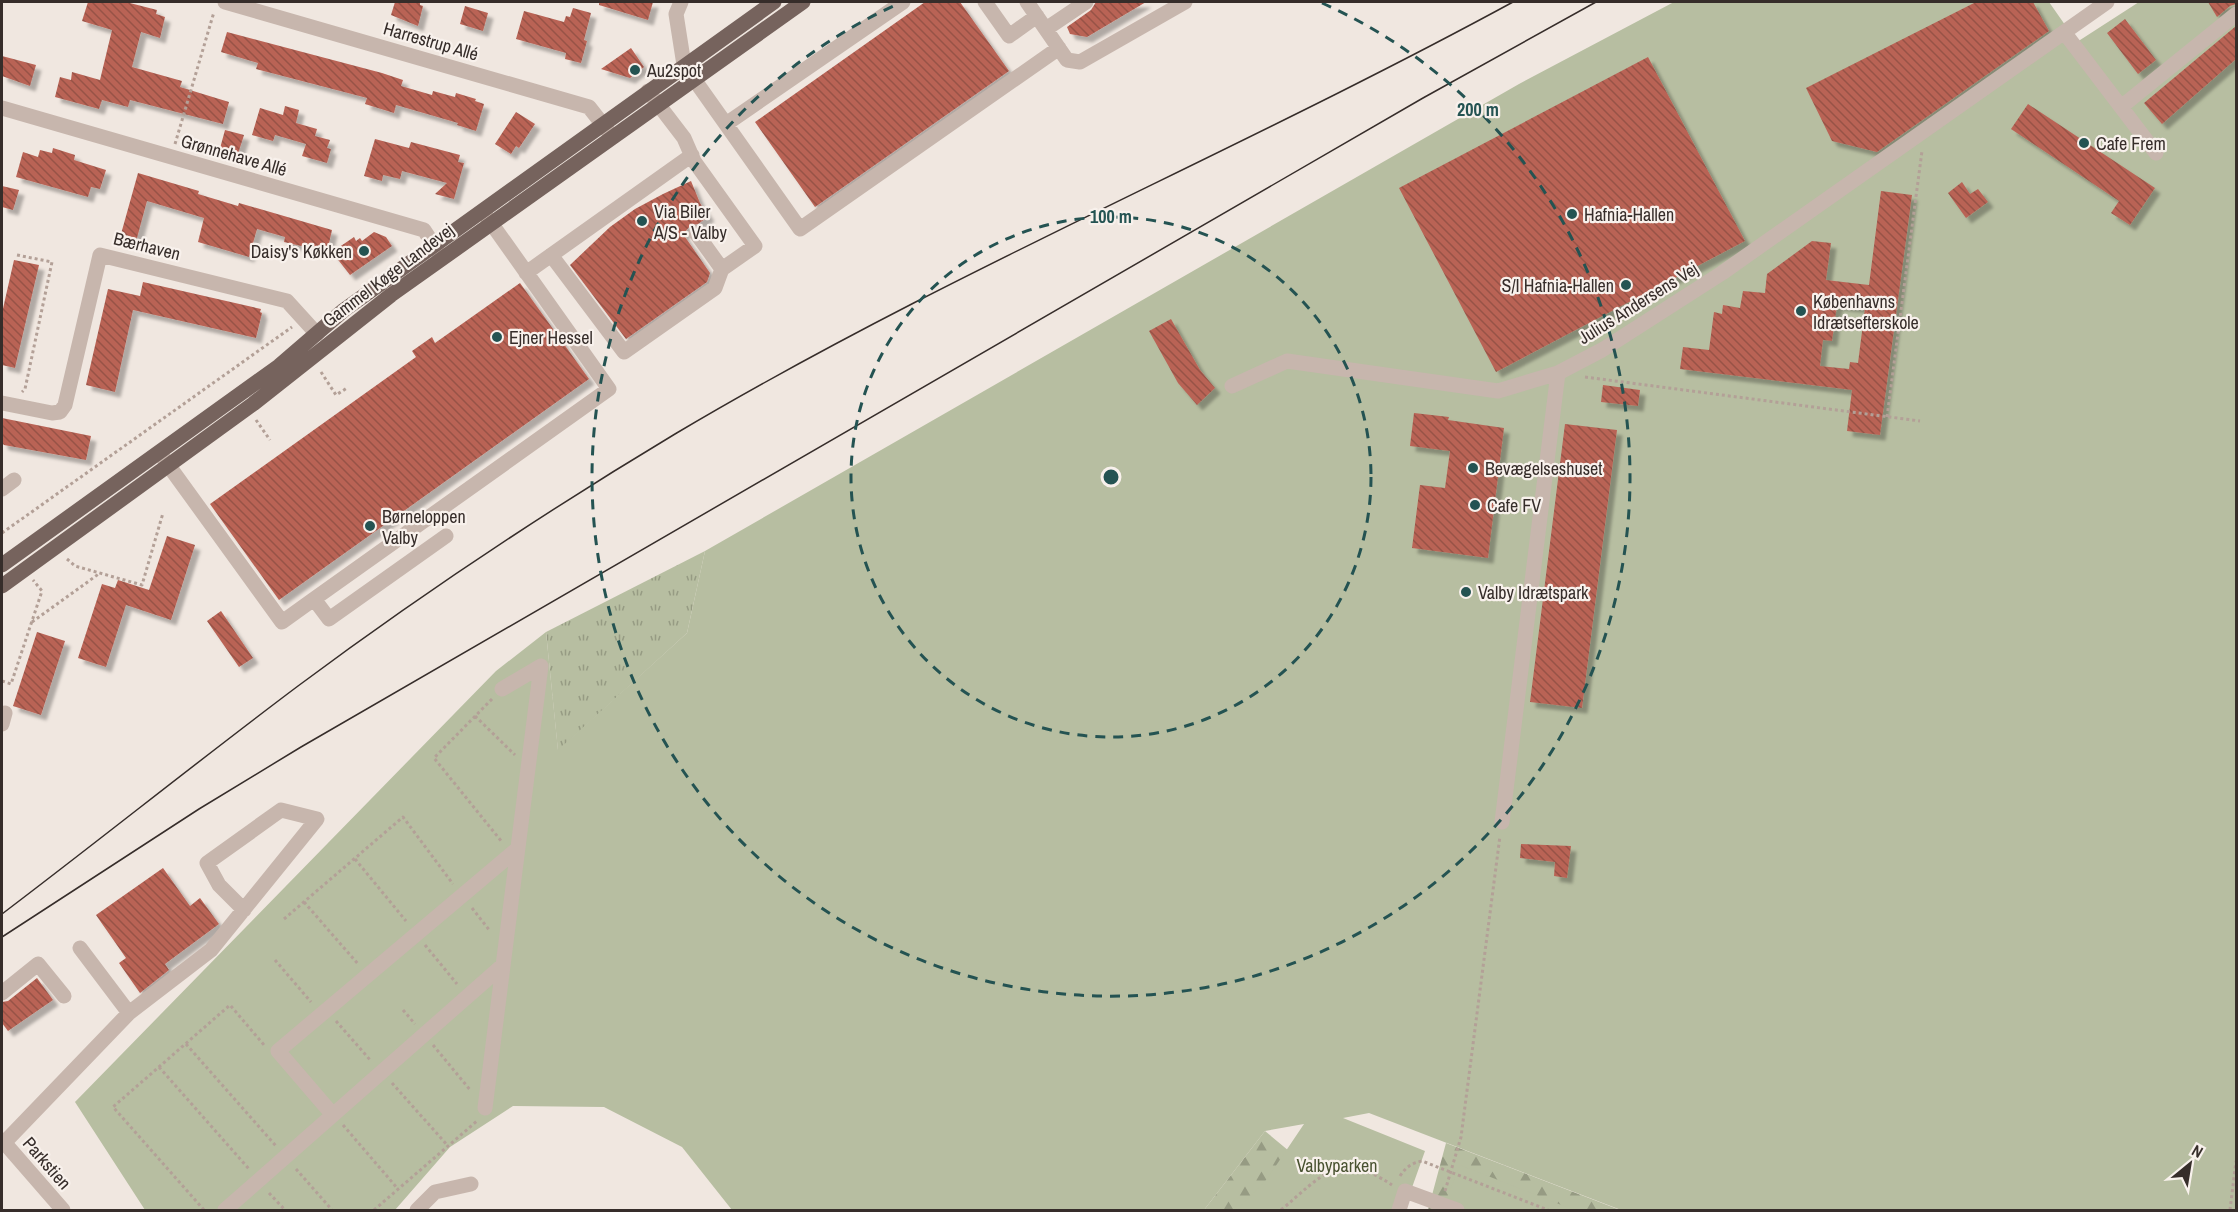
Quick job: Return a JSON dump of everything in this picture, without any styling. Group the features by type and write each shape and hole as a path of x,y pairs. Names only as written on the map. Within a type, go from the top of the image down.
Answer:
{"main road":[{"name":"Gammel Køge Landevej","path":"487,217 603,124 774,2"},
{"name":"Gammel Køge Landevej","path":"2,565 279,366 344,310 439,251 487,217 612,137 694,79 792,4"},
{"name":"Gammel Køge Landevej","path":"2,586 253,404 391,295 439,251"}],"street":[{"name":"Harrestrup Allé","path":"225,2 589,107 612,137"},
{"path":"681,2 676,14 684,66 800,229 1059,48"},
{"path":"726,124 903,2"},
{"path":"985,2 1009,36 1086,2"},
{"path":"1027,2 1067,60 1080,62 1182,2"},
{"name":"Julius Andersens Vej","path":"1232,386 1287,362 1498,391 1558,373 1602,351 1712,279 2107,2"},
{"path":"2121,107 2236,14"},
{"path":"2064,32 2156,153"},
{"path":"551,255 624,352 715,288 722,269 755,246 692,155 684,138 648,92"},
{"name":"Grønnehave Allé","path":"2,108 424,230 439,251"},
{"path":"526,273 692,155"},
{"path":"159,452 282,622 609,390 487,217"},
{"path":"696,233 722,269"},
{"name":"Bærhaven","path":"4,404 52,413 60,412 65,405 100,255 287,301 316,334"},
{"path":"1502,822 1558,373"},
{"path":"2,489 15,480"},
{"path":"314,599 329,619 446,536"},
{"path":"485,1108 514,852 541,666 502,689"},
{"path":"3,1142 129,1012 211,950 317,819 281,810 207,863 219,885 243,910"},
{"path":"333,1115 278,1052 514,852"},
{"path":"80,948 129,1012"},
{"path":"2,993 38,964 64,996"},
{"path":"225,1210 502,966"},
{"name":"Parkstien","path":"3,1142 57,1208"},
{"path":"417,1210 435,1192 471,1184"},
{"path":"1399,1210 1402,1184 1440,1204 1457,1210"}],"path":[{"path":"171,157 217,2"},
{"path":"1887,417 1925,129"},
{"path":"4,404 25,389 52,262 17,255"},
{"path":"311,358 336,395 347,388"},
{"path":"1558,373 1920,422"},
{"path":"55,548 75,566 142,585 163,513"},
{"path":"2,681 10,684 42,591 25,569"},
{"path":"31,623 100,573"},
{"path":"502,689 434,758 514,852"},
{"path":"475,716 527,768"},
{"path":"284,919 403,818 504,949"},
{"path":"1440,1204 1451,1172 1462,1125 1502,822"},
{"path":"304,902 368,975"},
{"path":"275,960 321,1015"},
{"path":"204,1210 113,1107 230,1005 273,1055 278,1052"},
{"path":"374,1210 484,1115 485,1108 403,1010"},
{"path":"186,1044 332,1210"},
{"path":"159,1067 285,1210"},
{"path":"333,1115 398,1189"},
{"path":"1281,1210 1323,1174 1339,1167 1377,1174 1402,1184 1405,1169 1422,1161 1548,1210"},
{"path":"2230,1210 2236,1161"}],"green space":[{"name":"Valby Idrætspark","path":"1674,2 2049,2 2077,42 2139,2 2236,2 2236,1210 1621,1210 1369,1113 1343,1118 1425,1151 1404,1210 1237,1210 1267,1179 1304,1124 1265,1131 1204,1210 732,1210 682,1147 604,1107 513,1106 450,1147 395,1210 145,1210 75,1102 496,671 546,632 558,750 687,633 705,551 1519,84"},
{"path":"705,551 687,633 558,751 546,632"},
{"path":"1265,1131 1301,1161 1256,1210 1204,1210"},
{"path":"1446,1143 1620,1210 1428,1210"},
{"path":"1460,1165 1574,1210 1442,1210"}],"building":[{"path":"88,2 126,2 157,10 156,14 165,17 160,38 141,32 132,67 182,81 180,87 229,102 223,124 130,100 128,107 102,100 99,109 55,97 60,77 71,80 72,72 100,80 112,30 82,21"},
{"path":"395,2 420,2 423,6 418,26 391,15"},
{"path":"599,2 653,2 648,20 599,5"},
{"path":"925,2 960,2 1009,71 815,207 755,122"},
{"path":"1096,2 1146,2 1087,37 1070,34 1067,27 1091,10"},
{"path":"1976,2 2033,2 2049,31 1877,152 1832,141 1806,88"},
{"path":"2208,2 2236,2 2236,4 2217,17"},
{"path":"465,6 488,13 483,31 460,24"},
{"path":"573,8 591,13 581,63 565,59 566,53 516,39 524,11 564,22 566,16 570,17"},
{"path":"2125,19 2156,60 2138,74 2107,33"},
{"path":"2236,26 2236,59 2162,124 2144,103"},
{"path":"227,32 382,73 403,80 401,86 432,95 433,91 455,97 456,93 476,99 475,101 484,104 476,131 457,125 458,123 396,105 394,113 365,104 367,98 256,69 258,63 221,52"},
{"path":"631,48 644,67 630,78 601,69"},
{"path":"2,56 36,65 30,86 2,76"},
{"name":"Hafnia-Hallen","path":"1648,57 1745,241 1496,372 1399,188"},
{"path":"2028,104 2155,188 2130,225 2111,213 2119,201 2011,129"},
{"path":"285,106 299,110 296,123 317,129 315,136 330,140 327,148 331,149 327,163 302,156 306,144 275,135 273,141 252,135 260,108 283,115"},
{"path":"516,112 535,124 519,148 516,146 511,154 495,144"},
{"path":"225,130 244,135 237,157 219,152"},
{"path":"375,139 409,148 411,142 460,155 458,162 464,163 454,199 435,194 447,183 402,171 400,179 383,175 382,181 364,176"},
{"path":"53,148 75,155 74,160 106,170 100,189 91,187 88,197 16,177 23,152 38,157 40,150 52,153"},
{"path":"138,173 199,191 198,194 238,206 239,203 332,230 327,252 284,242 285,237 257,229 249,257 198,242 204,218 147,201 137,238 121,234"},
{"path":"691,181 700,203 709,216 698,224 691,225 683,234 710,273 707,282 626,339 570,265 610,227 635,209"},
{"path":"1962,182 1970,194 1978,189 1988,202 1966,218 1948,193"},
{"path":"2,186 19,190 13,210 2,207"},
{"path":"1881,191 1912,195 1880,435 1847,431 1852,390 1680,369 1683,347 1709,350 1714,312 1722,314 1723,305 1740,308 1743,291 1765,293 1767,274 1812,241 1831,243 1826,280 1869,285","holes":["1837,305 1865,308 1858,363 1850,362 1849,369 1820,366 1823,340 1832,341"]},
{"path":"374,232 386,237 392,246 350,275 332,252 354,237 356,241 360,238 362,241"},
{"path":"14,260 39,265 15,368 2,365 2,313"},
{"path":"143,282 261,309 256,338 133,310 115,392 86,385 108,289 140,296"},
{"path":"520,283 589,379 279,600 210,504 416,357 412,351 432,337 435,343"},
{"path":"1171,319 1200,370 1215,388 1197,405 1178,383 1149,331"},
{"path":"1603,385 1640,390 1638,406 1601,402"},
{"name":"Bevægelseshuset","path":"1414,413 1449,417 1448,420 1504,428 1488,558 1412,548 1420,485 1445,488 1450,451 1410,446"},
{"path":"2,418 91,436 86,460 4,445 2,443"},
{"path":"1565,424 1617,430 1582,708 1530,702"},
{"path":"167,536 195,545 171,620 126,605 106,667 78,658 102,584 115,588 118,580 149,590"},
{"path":"221,611 253,658 239,667 207,621"},
{"path":"37,632 65,641 41,715 13,706"},
{"path":"1521,844 1571,846 1567,878 1554,876 1555,862 1520,858"},
{"path":"163,868 190,906 200,898 219,924 165,964 169,970 140,993 119,963 126,958 96,915"},
{"path":"37,978 53,1000 8,1031 2,1023 2,1002 8,1001"}],"tram line":[{"path":"2,914 261,714 436,587 530,524 675,434 777,375 881,320 1304,110 1513,2"},
{"path":"2,937 199,809 301,747 1423,98 1596,2"}],"place":[{"name":"Au2spot","path":"635,70"},
{"name":"Cafe Frem","path":"2084,143"},
{"name":"Hafnia-Hallen","path":"1572,214"},
{"name":"Via Biler A/S - Valby","path":"642,221"},
{"name":"Daisy's Køkken","path":"364,251"},
{"name":"S/I Hafnia-Hallen","path":"1626,285"},
{"name":"Københavns Idrætsefterskole","path":"1801,311"},
{"name":"Ejner Hessel","path":"497,337"},
{"name":"Bevægelseshuset","path":"1473,468"},
{"name":"Cafe FV","path":"1475,505"},
{"name":"Børneloppen Valby","path":"370,526"},
{"name":"Valby Idrætspark","path":"1466,592"}],"park label":[{"name":"Valbyparken","path":"1337,1165"}]}
